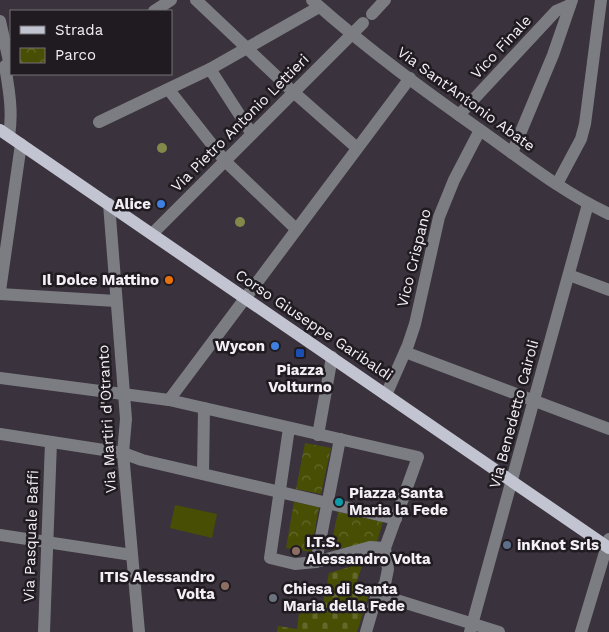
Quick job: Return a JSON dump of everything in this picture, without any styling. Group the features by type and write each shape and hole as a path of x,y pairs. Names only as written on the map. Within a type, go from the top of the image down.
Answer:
{"main road":[{"name":"Corso Giuseppe Garibaldi","path":"11,138 512,481 608,544"}],"street":[{"path":"156,10 171,0"},
{"path":"196,0 247,49 357,148"},
{"path":"372,14 385,0"},
{"path":"557,184 581,139 585,124 601,0"},
{"path":"512,153 553,55 571,2"},
{"name":"Vico Finale","path":"459,115 556,11 571,2"},
{"path":"99,122 169,90 247,49 316,3"},
{"name":"Via Sant'Antonio Abate","path":"316,3 352,34 459,115 557,184 588,204 609,214"},
{"path":"0,21 10,67"},
{"name":"Via Pietro Antonio Lettieri","path":"152,234 363,23"},
{"path":"210,69 252,134"},
{"path":"12,75 19,110 19,127 11,138 0,292 116,301"},
{"path":"169,400 410,78"},
{"path":"169,90 225,160 296,229"},
{"name":"Vico Crispano","path":"386,395 408,347 439,217 458,172 480,130"},
{"name":"Via Martiri d'Otranto","path":"108,204 126,419 123,453 139,632"},
{"name":"Via Benedetto Cairoli","path":"471,628 588,204"},
{"path":"568,275 609,290"},
{"path":"408,347 609,429"},
{"path":"318,434 332,357"},
{"path":"0,378 169,400 418,456 384,548 388,569 385,584 377,594 366,632"},
{"path":"203,474 204,408"},
{"path":"289,428 270,558 294,564 316,562 370,547 384,548"},
{"path":"0,434 123,453 142,460 396,519"},
{"path":"316,562 340,439"},
{"name":"Via Pasquale Baffi","path":"44,632 51,442"},
{"path":"0,535 132,555"},
{"path":"581,632 608,544"},
{"path":"377,594 471,628 499,632"}],"green space":[{"path":"305,443 331,448 321,494 296,489"},
{"path":"294,502 319,507 311,552 286,548"},
{"path":"175,505 217,514 212,538 170,528"},
{"path":"338,512 383,522 377,542 330,550"},
{"path":"363,563 355,587 370,591 357,632 277,632 278,626 297,629 300,605 322,608 329,573"}],"place":[{"name":"Alice","path":"161,204"},
{"name":"Il Dolce Mattino","path":"169,280"},
{"name":"Wycon","path":"275,346"},
{"name":"Piazza Volturno","path":"300,353"},
{"name":"Piazza Santa Maria la Fede","path":"339,502"},
{"name":"inKnot Srls","path":"507,545"},
{"name":"I.T.S. Alessandro Volta","path":"296,551"},
{"name":"ITIS Alessandro Volta","path":"225,586"},
{"name":"Chiesa di Santa Maria della Fede","path":"273,598"}]}
